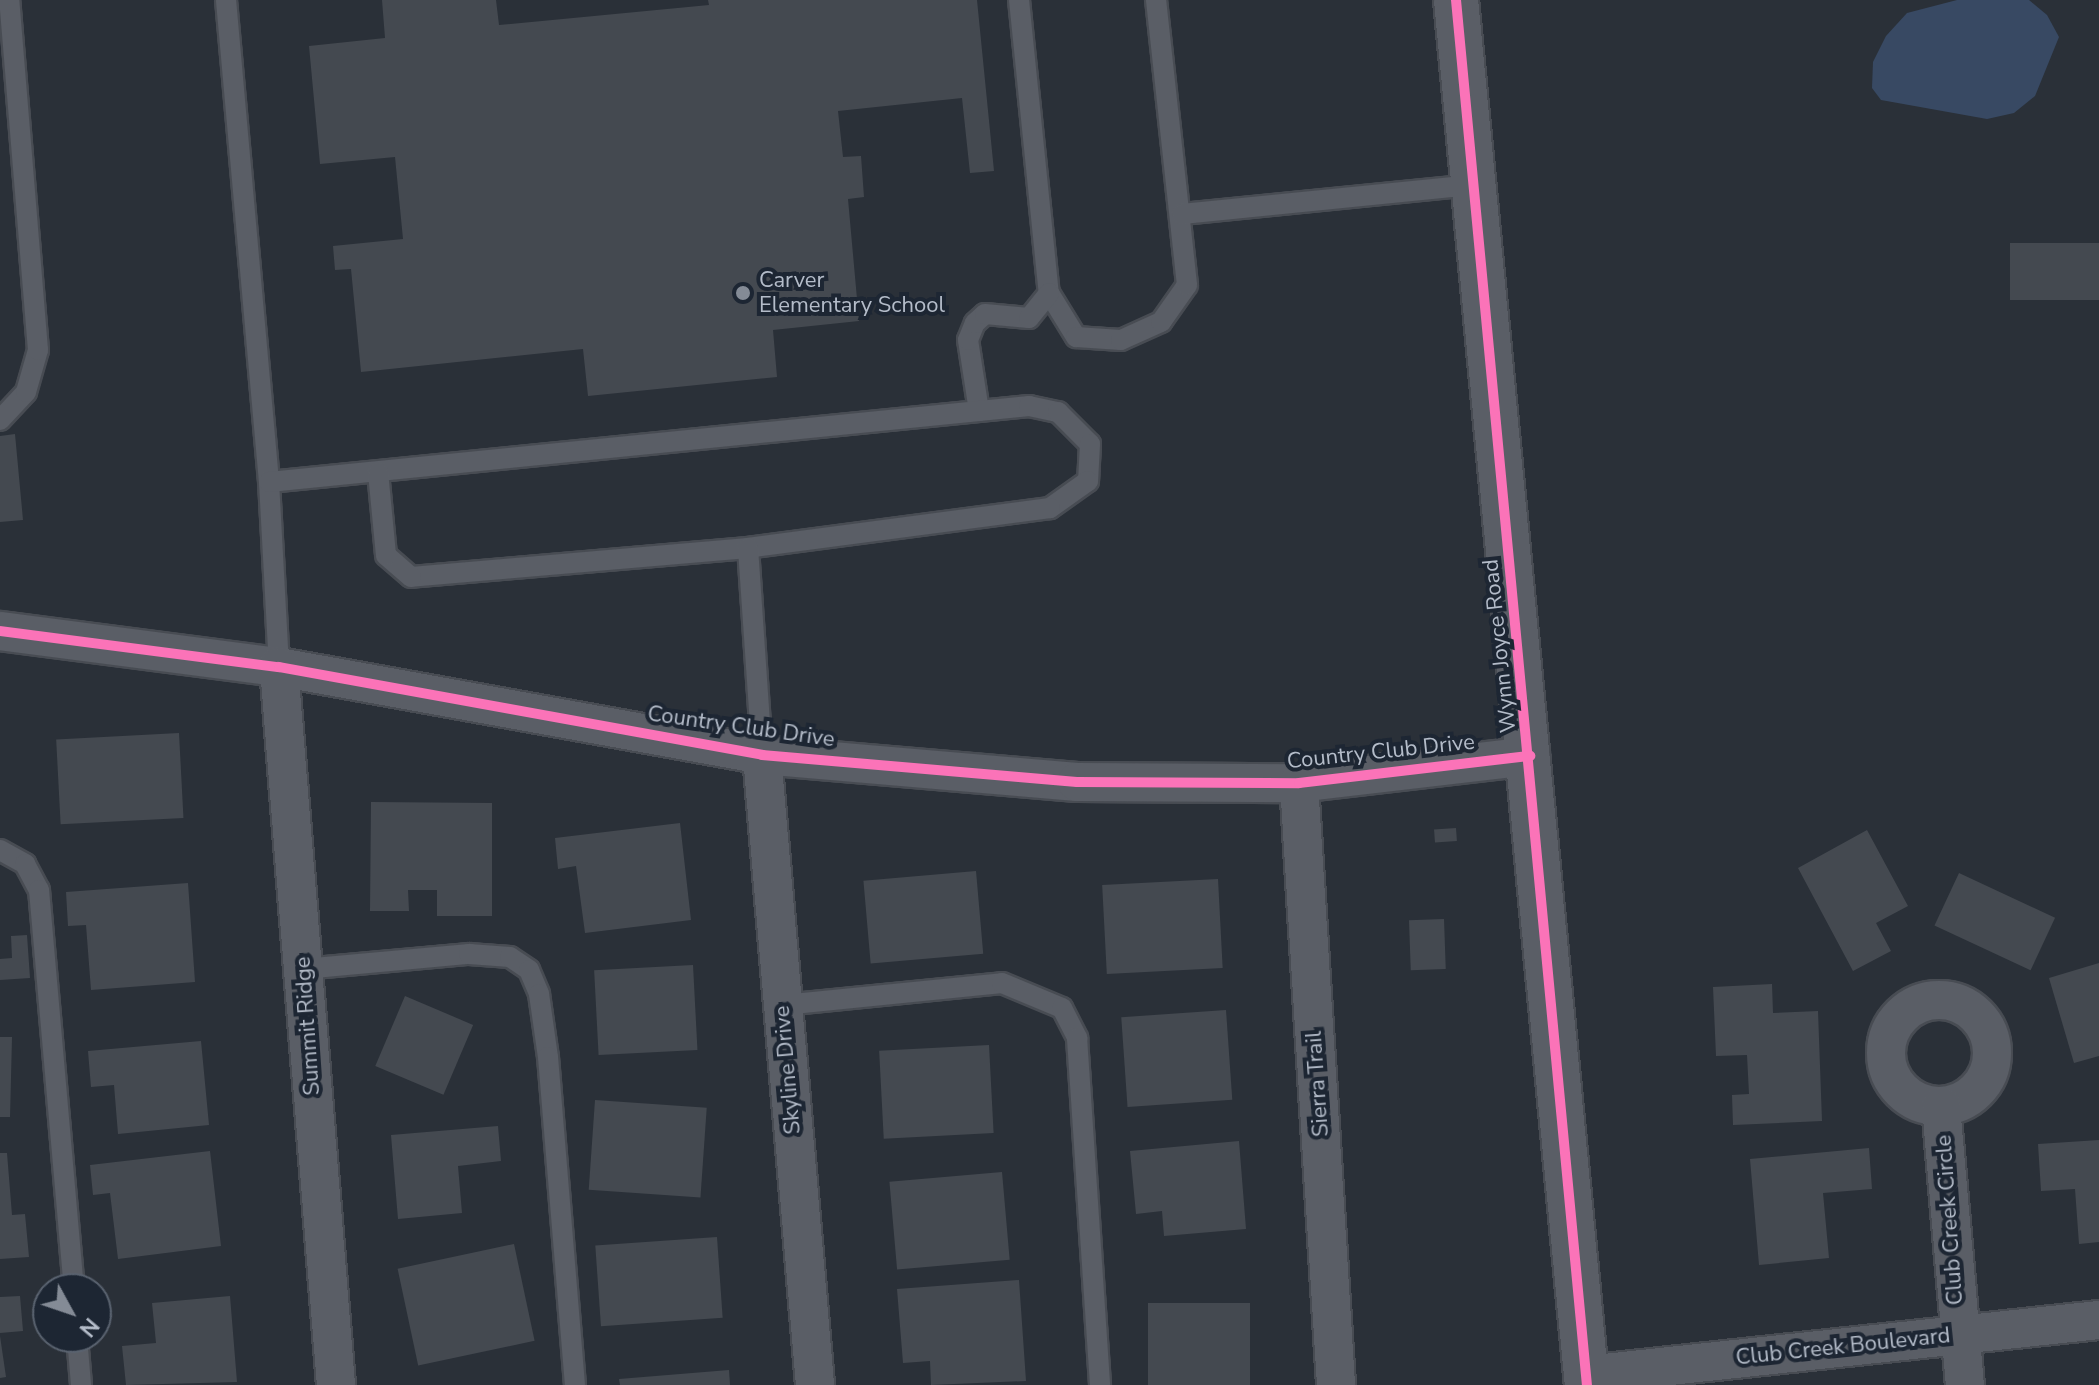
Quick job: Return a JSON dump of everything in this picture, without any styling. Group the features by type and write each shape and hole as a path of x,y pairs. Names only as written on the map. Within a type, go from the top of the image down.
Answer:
{"street":[{"name":"Wynn Joyce Road","path":"1456,0 1587,1380"},
{"name":"Country Club Drive","path":"0,631 279,667 762,755 1077,782 1299,783 1530,756"},
{"name":"Summit Ridge","path":"279,667 336,1385"},
{"name":"Skyline Drive","path":"762,755 815,1385"},
{"name":"Sierra Trail","path":"1299,783 1336,1385"},
{"name":"Club Creek Circle","path":"1941,1106 1965,1385"},
{"name":"Club Creek Boulevard","path":"1587,1380 2099,1320"}],"lane":[{"path":"0,420 26,392 38,350 9,0"},
{"path":"226,0 269,482 279,667"},
{"path":"1019,0 1049,293 1076,337 1121,340 1161,322 1187,285 1182,214 1156,0"},
{"path":"1182,214 1474,185"},
{"path":"979,411 968,340 975,323 985,314 1029,318 1049,293"},
{"path":"269,482 1029,406 1058,412 1090,444 1088,481 1050,508 748,548 411,577 386,555 378,472"},
{"path":"748,548 762,755"},
{"path":"0,850 25,864 39,890 73,1273"},
{"path":"303,969 469,954 510,957 529,970 539,994 548,1057 575,1385"},
{"path":"783,1005 1002,983 1062,1008 1077,1038 1100,1385"},
{"path":"78,1353 81,1385"}],"water":[{"path":"1957,0 2029,0 2047,15 2059,37 2035,96 2014,113 1987,119 1881,100 1872,88 1873,62 1886,36 1907,13"}],"building":[{"path":"382,0 496,0 499,25 709,5 708,0 977,0 994,171 970,173 962,98 838,111 843,157 861,156 864,197 848,199 859,321 773,330 777,377 588,396 583,349 361,372 351,269 335,270 333,246 403,239 395,157 320,164 309,46 385,38"},
{"path":"2010,243 2099,243 2099,300 2010,300"},
{"path":"15,434 23,520 0,522 0,436"},
{"path":"179,733 183,818 61,824 56,739"},
{"path":"371,802 492,803 492,916 437,916 437,890 408,890 409,911 370,911"},
{"path":"680,823 691,920 585,933 576,866 558,869 555,838"},
{"path":"1456,828 1457,841 1435,843 1434,830"},
{"path":"1867,830 1908,906 1876,923 1891,951 1853,971 1798,868"},
{"path":"976,871 983,954 871,964 863,881"},
{"path":"1959,873 2055,918 2031,970 1934,926"},
{"path":"1218,879 1223,968 1107,974 1102,885"},
{"path":"188,883 195,982 91,990 86,925 68,926 66,892"},
{"path":"1444,919 1446,969 1411,970 1409,920"},
{"path":"27,935 30,978 0,980 0,959 12,958 11,936"},
{"path":"2099,963 2099,1056 2074,1063 2049,978"},
{"path":"693,965 697,1050 599,1055 594,970"},
{"path":"1772,984 1773,1013 1818,1011 1822,1121 1733,1125 1732,1095 1749,1094 1747,1055 1716,1056 1713,987"},
{"path":"405,996 473,1025 443,1095 375,1066"},
{"path":"1226,1010 1232,1100 1128,1107 1121,1017"},
{"path":"0,1037 12,1037 10,1117 0,1117"},
{"path":"201,1041 209,1125 118,1134 114,1085 91,1087 88,1051"},
{"path":"989,1045 994,1133 884,1139 879,1051"},
{"path":"595,1100 707,1108 700,1198 589,1190"},
{"path":"498,1126 501,1161 458,1166 462,1213 398,1219 391,1135"},
{"path":"2099,1140 2099,1242 2079,1244 2075,1189 2041,1191 2038,1144"},
{"path":"1239,1141 1246,1229 1164,1236 1162,1211 1136,1214 1130,1151"},
{"path":"1869,1148 1872,1189 1823,1193 1829,1258 1759,1265 1750,1159"},
{"path":"210,1151 221,1246 118,1259 110,1193 93,1195 90,1165"},
{"path":"0,1153 7,1153 12,1215 25,1214 29,1257 0,1259"},
{"path":"1002,1172 1010,1260 897,1270 889,1182"},
{"path":"717,1237 723,1318 601,1326 595,1246"},
{"path":"514,1244 535,1341 418,1366 398,1269"},
{"path":"1019,1280 1026,1381 931,1385 930,1361 903,1363 897,1289"},
{"path":"20,1296 23,1331 0,1333 0,1297"},
{"path":"230,1296 237,1382 126,1385 122,1346 156,1343 152,1303"},
{"path":"1148,1303 1250,1303 1250,1385 1148,1385"},
{"path":"0,1336 6,1377 0,1378"},
{"path":"729,1370 730,1385 620,1385 619,1379"}],"cycle path":[{"path":"1456,0 1587,1385"},
{"path":"0,631 279,667 762,755 1077,782 1299,783 1530,756"}],"place":[{"name":"Carver Elementary School","path":"743,293"}]}
